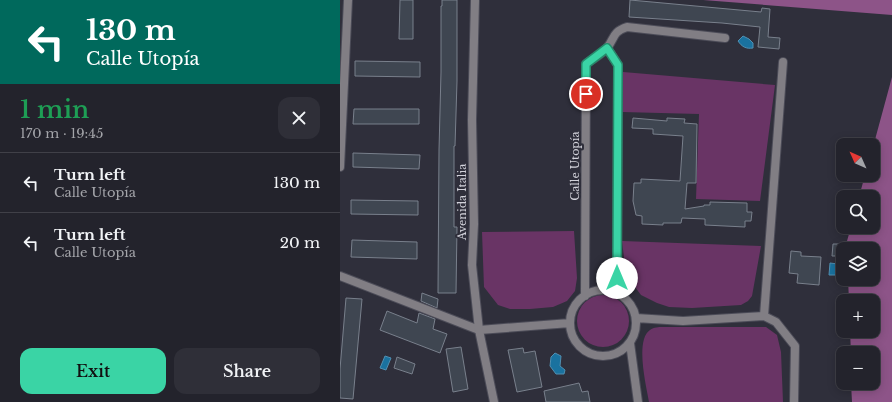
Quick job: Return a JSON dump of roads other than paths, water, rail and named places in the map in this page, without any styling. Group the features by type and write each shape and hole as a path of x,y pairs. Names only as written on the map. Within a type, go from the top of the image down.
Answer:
{"street":[{"path":"340,167 348,0"},
{"name":"Avenida Italia","path":"475,0 472,120 474,224 472,264 479,330 494,402"},
{"name":"Calle Utopía","path":"585,296 586,64 607,48 614,34 619,29 627,27 725,38"},
{"path":"607,48 618,65 617,293"},
{"path":"764,316 783,62"},
{"path":"340,276 479,330 570,323"},
{"path":"602,290 617,293 622,295 630,303 635,312 635,334 623,351 612,356 601,357 590,354 580,348 570,329 570,317 574,307 591,292 602,290"},
{"path":"636,318 683,321 764,316 776,322 795,346 794,402"},
{"path":"630,343 638,402"}],"water":[{"path":"743,36 753,43 753,48 746,48 738,41"},
{"path":"830,263 836,264 836,275 829,275"},
{"path":"555,353 561,356 560,366 565,370 564,374 556,374 550,366 551,357"},
{"path":"385,356 391,358 386,370 380,368"}]}
